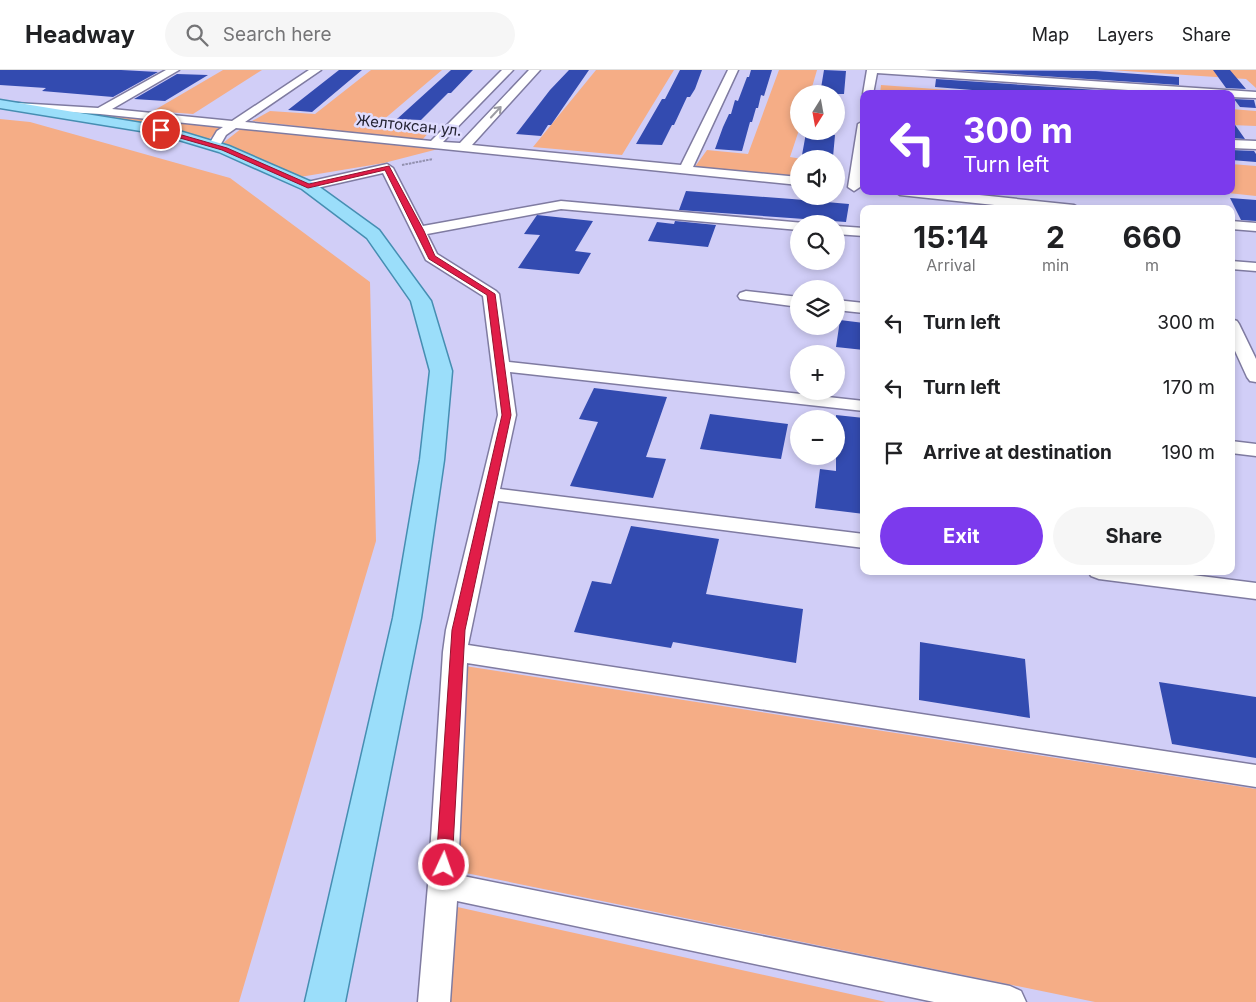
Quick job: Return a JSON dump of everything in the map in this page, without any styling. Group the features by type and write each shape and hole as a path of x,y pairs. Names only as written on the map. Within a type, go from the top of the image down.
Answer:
{"main road":[{"path":"8,105 161,130 214,146 308,186 373,234 421,301 441,371 432,460 407,618 325,1002"}],"street":[{"path":"100,110 174,70"},
{"path":"214,146 221,133 316,70"},
{"path":"434,144 508,70"},
{"path":"463,147 535,70"},
{"path":"685,170 732,70"},
{"path":"869,90 872,70"},
{"path":"877,70 1180,90"},
{"path":"1235,94 1256,95"},
{"name":"Желтоксан ул.","path":"8,105 100,110 790,180"},
{"path":"1235,144 1256,145"},
{"path":"854,187 860,149"},
{"path":"308,186 387,168 420,231 431,257 491,294 506,415 458,630 434,1002"},
{"path":"939,195 1035,205"},
{"path":"420,231 561,206 790,225"},
{"path":"1235,225 1256,227"},
{"path":"845,231 860,232"},
{"path":"1235,265 1256,267"},
{"path":"746,296 790,301"},
{"path":"845,306 860,308"},
{"path":"1235,331 1256,377"},
{"path":"500,366 860,406"},
{"path":"1235,447 1256,450"},
{"path":"489,494 860,540"},
{"path":"1131,575 1256,591"},
{"path":"456,652 1256,776"},
{"path":"443,885 1010,1002"}],"path":[{"path":"387,168 439,157"}],"shaded area":[{"path":"223,70 262,70 193,114 153,111"},
{"path":"371,70 442,70 382,121 433,128 422,140 252,121 270,111 315,114"},
{"path":"596,70 674,70 622,155 533,147"},
{"path":"779,70 817,70 813,85 790,85 790,140 796,140 792,150 790,150 790,177 694,168 707,150 748,154"},
{"path":"1110,70 1256,70 1256,88 1246,79"},
{"path":"881,85 949,90 880,90"},
{"path":"1235,109 1256,111 1256,126 1235,125"},
{"path":"56,111 225,127 207,140"},
{"path":"0,119 30,122 230,178 370,282 376,541 239,1002 0,1002"},
{"path":"242,128 442,148 384,163 300,177 223,143"},
{"path":"1235,164 1256,166 1256,196 1235,194"},
{"path":"465,666 1256,789 1256,1002 1095,1002 456,871"},
{"path":"444,904 886,1002 441,1002"}],"building":[{"path":"0,70 121,70 158,72 113,97 42,91 46,88 0,85"},
{"path":"339,70 362,70 312,112 288,110"},
{"path":"451,70 473,70 421,120 397,119"},
{"path":"569,70 589,70 551,125 548,125 541,136 516,134 550,90"},
{"path":"680,70 702,70 695,89 690,97 687,97 674,125 672,125 662,145 636,144 662,99 665,99"},
{"path":"751,70 772,70 764,96 761,95 758,108 756,108 752,122 750,122 742,151 715,149 723,127 729,114 731,114 735,100 738,101"},
{"path":"824,70 846,71 845,85 822,85"},
{"path":"952,70 1096,71 1179,77 1179,85"},
{"path":"1213,70 1230,70 1246,89 1226,88"},
{"path":"177,74 208,75 165,101 134,99"},
{"path":"936,79 1097,90 972,90 935,87"},
{"path":"1235,99 1254,100 1256,108 1240,107"},
{"path":"1235,125 1245,139 1235,138"},
{"path":"805,140 835,140 834,150 803,150"},
{"path":"1235,150 1254,151 1256,162 1235,160"},
{"path":"686,191 790,199 790,205 849,204 846,222 845,215 790,215 790,218 679,210"},
{"path":"1230,198 1256,200 1256,221 1241,220"},
{"path":"537,215 593,221 575,251 591,253 579,274 518,268 540,235 524,234"},
{"path":"675,221 716,225 708,247 648,241 657,222 674,224"},
{"path":"845,321 860,322 860,350 845,348 845,345 836,345 838,335 845,335"},
{"path":"594,388 667,397 646,457 666,459 653,498 570,486 598,422 579,419"},
{"path":"710,414 788,424 781,459 700,449"},
{"path":"845,416 860,418 860,514 815,508 820,469 836,471 836,465 845,465"},
{"path":"631,526 719,539 706,594 803,609 796,663 673,642 671,648 574,632 592,581 611,584"},
{"path":"920,642 1025,659 1030,718 919,700"},
{"path":"1159,682 1256,697 1256,758 1172,744"}],"route":[{"path":"161,130 224,149 308,186 387,168 420,231 431,257 491,294 506,415 458,630 444,865"}]}
